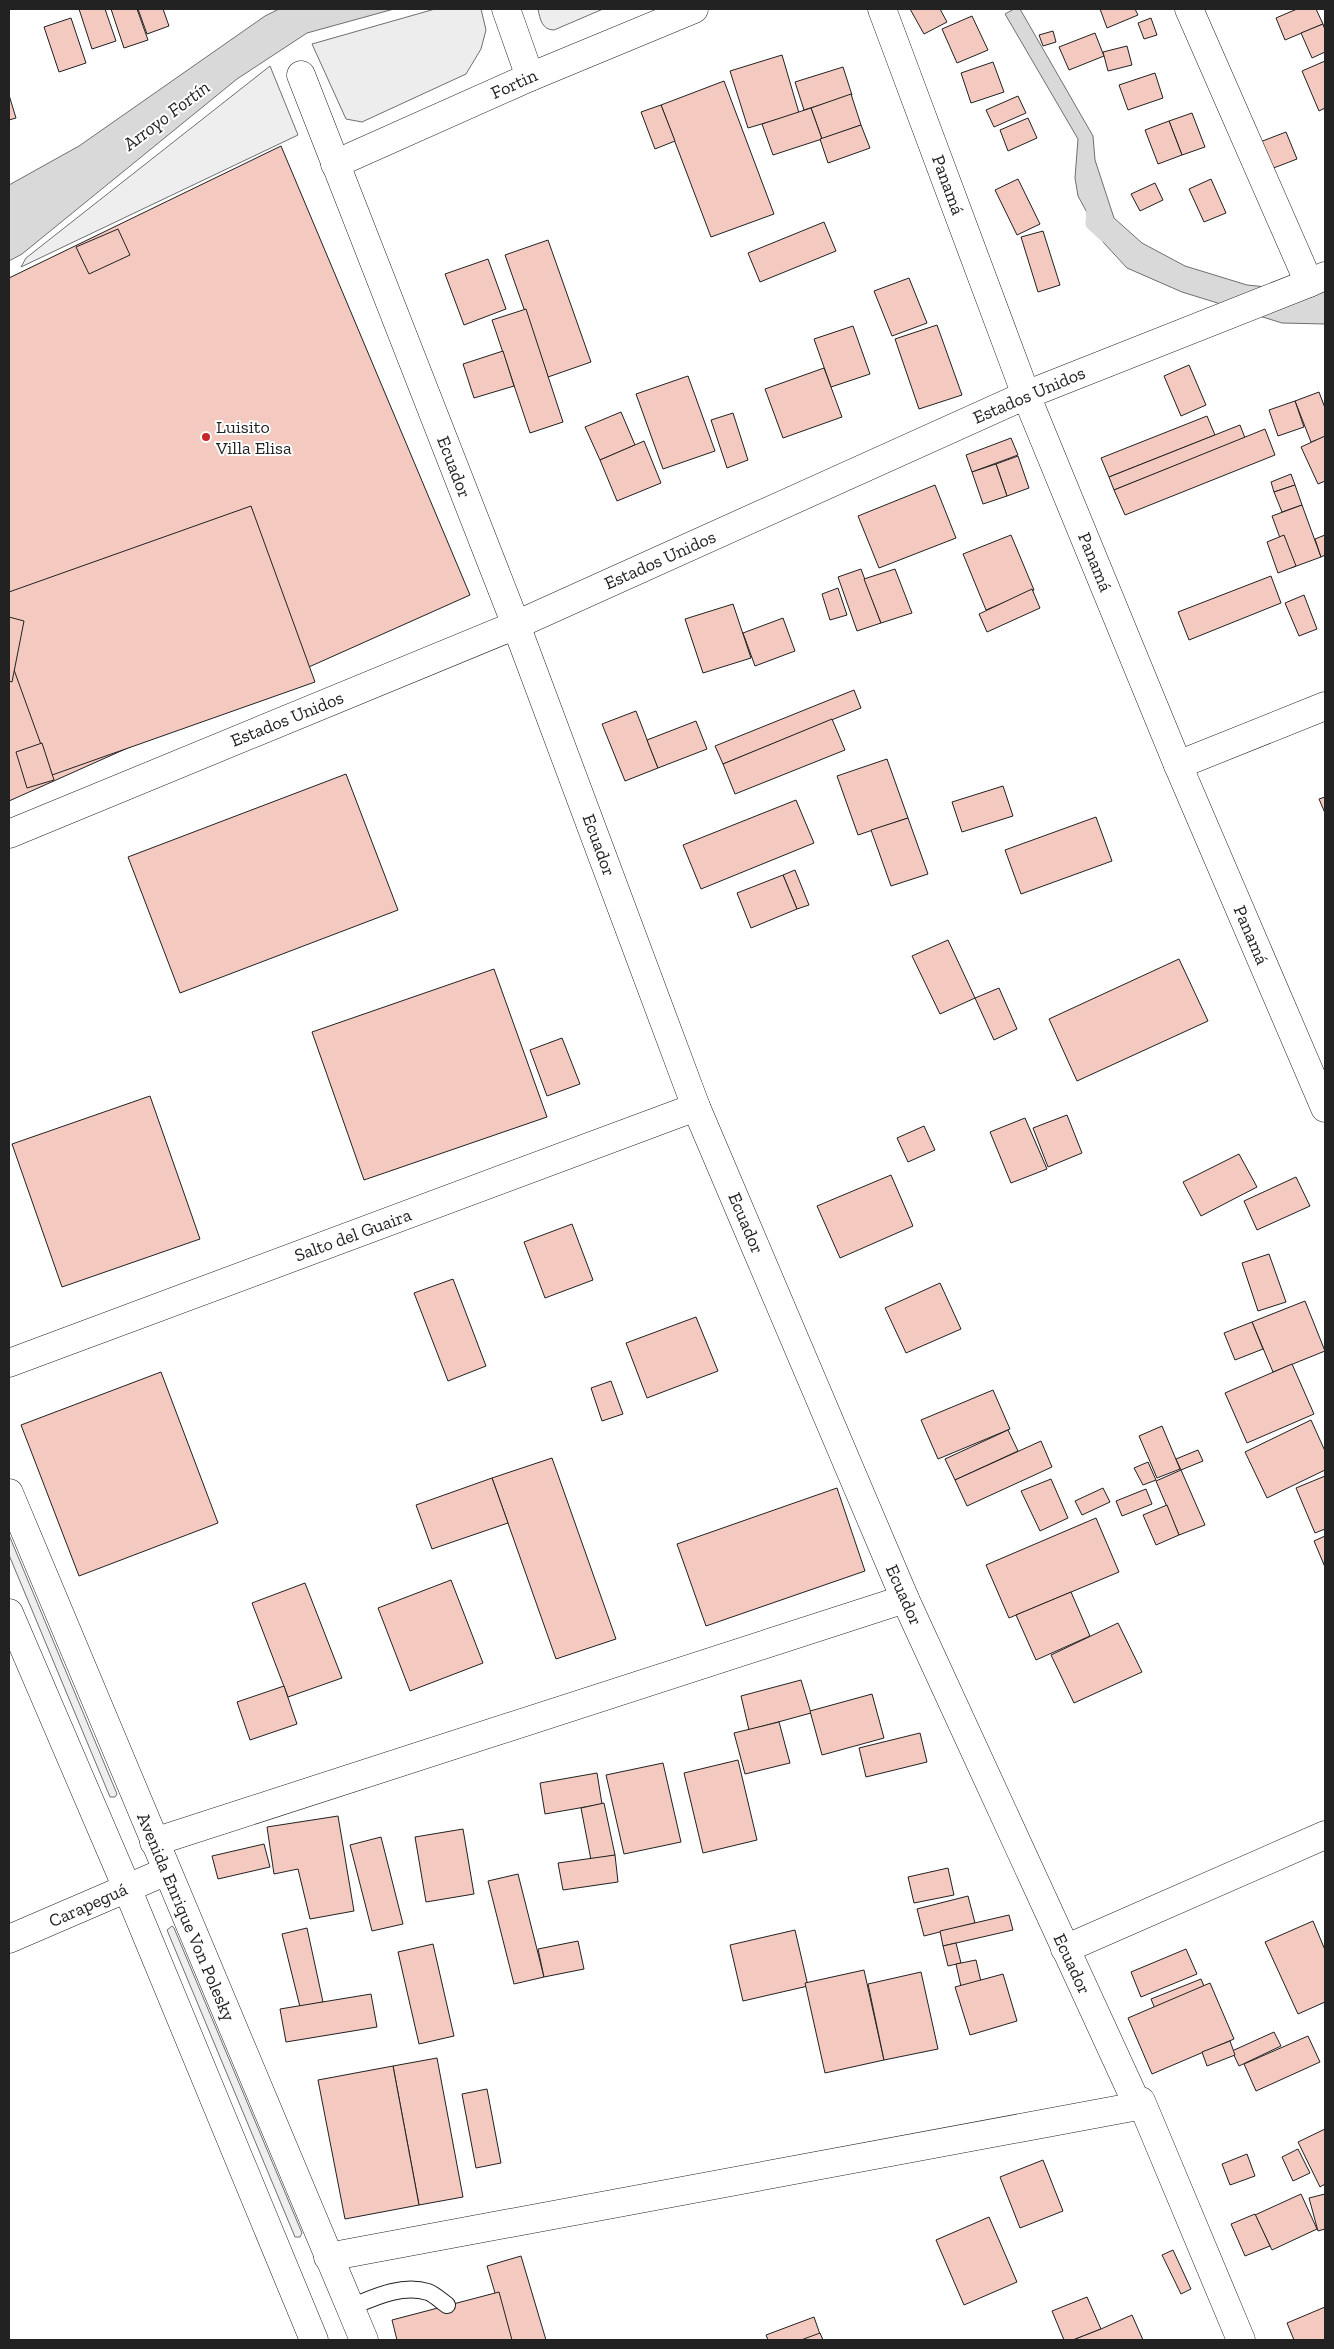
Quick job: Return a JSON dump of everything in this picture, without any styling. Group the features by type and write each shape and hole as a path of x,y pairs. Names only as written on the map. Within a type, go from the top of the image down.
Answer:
{"street":[{"path":"506,9 530,77"},
{"name":"Fortin","path":"335,164 530,77 694,9"},
{"name":"Panamá","path":"882,9 1026,395 1178,765 1325,1108"},
{"path":"1189,9 1317,280"},
{"name":"Ecuador","path":"301,75 516,625 696,1107 905,1599 1138,2106 1141,2102 1241,2340"},
{"name":"Estados Unidos","path":"9,834 516,625 1026,395 1317,280"},
{"path":"1178,765 1325,706"},
{"name":"Salto del Guaira","path":"9,1363 696,1107"},
{"name":"Avenida Enrique Von Polesky","path":"9,1493 364,2340"},
{"path":"154,1842 905,1599"},
{"path":"9,1613 127,1888 314,2340"},
{"path":"1065,1948 1325,1835"},
{"name":"Carapeguá","path":"9,1939 167,1871"},
{"path":"328,2257 1138,2106"}],"lane":[{"path":"351,2307 384,2294 411,2289 429,2292 447,2305"}],"shaded area":[{"path":"435,9 481,9 486,30 481,49 466,74 362,122 346,119 312,44"},
{"path":"538,9 603,9 550,30 544,26"},
{"path":"270,66 298,135 21,267 26,258"},
{"path":"9,1535 117,1794 115,1797 110,1797 9,1555"},
{"path":"172,1926 302,2233 300,2237 295,2237 167,1930"}],"water":[{"name":"Arroyo Fortín","path":"279,9 394,9 307,33 237,79 22,254 9,261 9,185 79,146 265,16"},
{"path":"1014,9 1020,9 1093,136 1095,160 1114,218 1142,243 1185,266 1247,285 1306,291 1325,283 1325,324 1282,323 1182,292 1127,268 1103,242 1078,196 1075,178 1078,139 1005,14"}],"building":[{"path":"79,9 105,9 116,41 92,49"},
{"path":"111,9 137,9 148,40 124,48"},
{"path":"138,9 163,9 169,26 147,34"},
{"path":"910,9 940,9 947,22 924,34"},
{"path":"1100,9 1135,9 1138,15 1107,28"},
{"path":"1297,9 1316,9 1323,24 1285,40 1276,18"},
{"path":"972,16 988,50 957,63 942,29"},
{"path":"71,18 86,63 59,72 44,27"},
{"path":"1151,18 1157,35 1144,39 1138,23"},
{"path":"1323,24 1325,30 1325,52 1312,58 1301,33"},
{"path":"1053,31 1056,42 1043,46 1039,35"},
{"path":"1095,33 1104,56 1069,70 1059,47"},
{"path":"1127,46 1132,65 1108,71 1103,52"},
{"path":"782,55 799,113 748,128 730,71"},
{"path":"1325,61 1325,108 1319,111 1302,71"},
{"path":"993,62 1004,92 971,103 961,73"},
{"path":"843,67 852,95 804,110 795,82"},
{"path":"1155,73 1163,98 1128,110 1119,85"},
{"path":"724,81 774,214 711,237 661,105"},
{"path":"851,94 861,125 822,139 811,108"},
{"path":"9,95 16,118 9,120"},
{"path":"1018,96 1026,113 994,127 986,110"},
{"path":"661,105 675,141 655,149 641,112"},
{"path":"811,108 822,139 773,155 762,124"},
{"path":"1192,113 1205,147 1182,155 1169,121"},
{"path":"1028,118 1037,138 1008,151 1000,130"},
{"path":"1169,121 1182,155 1158,164 1145,130"},
{"path":"861,125 870,148 828,163 820,139"},
{"path":"1286,132 1297,159 1271,169 1260,142"},
{"name":"Luisito Villa Elisa","path":"281,146 470,595 9,801 9,278"},
{"path":"1018,179 1040,224 1017,235 995,190"},
{"path":"1211,179 1226,213 1204,222 1189,189"},
{"path":"1155,183 1163,200 1140,211 1131,194"},
{"path":"824,222 836,251 760,282 748,253"},
{"path":"118,229 130,255 89,274 76,247"},
{"path":"1043,231 1060,285 1038,292 1021,237"},
{"path":"548,240 591,362 548,377 505,255"},
{"path":"488,259 506,309 464,325 445,274"},
{"path":"909,278 927,323 892,336 874,291"},
{"path":"526,309 563,422 530,433 492,320"},
{"path":"937,325 962,395 919,409 895,339"},
{"path":"853,326 870,374 831,387 814,339"},
{"path":"503,351 514,386 474,398 463,364"},
{"path":"1189,365 1206,405 1181,416 1164,376"},
{"path":"824,368 842,417 783,438 765,389"},
{"path":"688,376 715,451 663,469 636,394"},
{"path":"1319,392 1325,408 1325,437 1311,442 1295,401"},
{"path":"1295,401 1304,427 1278,436 1269,410"},
{"path":"621,412 635,445 600,460 585,427"},
{"path":"733,413 748,460 727,468 711,420"},
{"path":"1207,416 1215,435 1109,477 1101,458"},
{"path":"1240,425 1245,438 1114,490 1109,477"},
{"path":"1265,429 1275,455 1125,515 1114,490"},
{"path":"1325,436 1325,481 1318,484 1301,447"},
{"path":"1011,438 1018,455 972,472 966,455"},
{"path":"644,441 661,483 617,501 600,460"},
{"path":"1018,456 1029,488 1007,496 996,464"},
{"path":"996,464 1007,496 983,504 972,472"},
{"path":"1291,474 1295,485 1274,492 1271,482"},
{"path":"935,485 956,538 879,568 858,516"},
{"path":"1295,485 1302,505 1282,512 1274,492"},
{"path":"1302,505 1321,557 1291,568 1272,516"},
{"path":"251,506 315,682 52,775 9,656 9,592"},
{"path":"1011,535 1034,590 986,610 963,554"},
{"path":"1284,535 1296,566 1278,573 1267,542"},
{"path":"1325,535 1325,555 1321,557 1315,539"},
{"path":"861,569 881,623 857,631 838,577"},
{"path":"895,569 912,613 881,623 864,579"},
{"path":"1271,576 1281,603 1189,640 1178,612"},
{"path":"838,588 847,615 830,620 822,594"},
{"path":"1032,589 1040,608 987,632 979,614"},
{"path":"1304,595 1317,629 1299,636 1285,603"},
{"path":"733,604 751,658 703,673 685,619"},
{"path":"9,617 24,621 12,682 9,681"},
{"path":"783,618 795,651 755,666 743,633"},
{"path":"854,690 861,708 723,764 715,746"},
{"path":"636,711 658,768 625,781 602,724"},
{"path":"832,719 845,750 735,794 723,764"},
{"path":"696,721 707,749 658,768 647,740"},
{"path":"42,743 54,780 27,788 16,752"},
{"path":"887,759 908,818 858,835 837,776"},
{"path":"346,774 398,910 180,993 128,857"},
{"path":"1003,786 1013,816 962,832 952,802"},
{"path":"1325,797 1325,813 1319,799"},
{"path":"796,800 814,843 701,889 683,845"},
{"path":"1096,817 1112,861 1021,894 1005,850"},
{"path":"908,818 928,874 891,886 871,830"},
{"path":"795,870 809,905 797,909 783,875"},
{"path":"783,875 797,909 751,928 737,893"},
{"path":"948,940 975,998 940,1014 912,956"},
{"path":"1179,959 1208,1021 1077,1081 1049,1019"},
{"path":"494,969 547,1117 364,1180 312,1032"},
{"path":"999,988 1017,1029 994,1040 975,998"},
{"path":"562,1038 580,1084 547,1096 530,1050"},
{"path":"150,1096 200,1239 62,1287 12,1144"},
{"path":"1067,1115 1082,1153 1048,1167 1033,1128"},
{"path":"1025,1118 1047,1169 1011,1183 990,1132"},
{"path":"924,1126 935,1150 908,1162 897,1138"},
{"path":"1239,1154 1257,1187 1201,1216 1183,1182"},
{"path":"891,1175 913,1226 840,1258 817,1206"},
{"path":"1296,1177 1310,1206 1257,1230 1244,1201"},
{"path":"572,1224 593,1280 545,1298 524,1242"},
{"path":"1269,1254 1286,1302 1258,1311 1242,1263"},
{"path":"453,1279 486,1366 448,1381 414,1293"},
{"path":"940,1283 961,1329 906,1353 885,1308"},
{"path":"1305,1301 1325,1351 1273,1372 1252,1322"},
{"path":"696,1317 718,1371 647,1398 626,1343"},
{"path":"1252,1322 1263,1349 1235,1360 1224,1333"},
{"path":"1292,1364 1314,1414 1247,1443 1225,1393"},
{"path":"161,1372 218,1523 79,1576 21,1425"},
{"path":"611,1381 623,1414 602,1421 591,1388"},
{"path":"993,1390 1010,1429 938,1459 921,1420"},
{"path":"1311,1420 1325,1451 1325,1470 1267,1498 1245,1452"},
{"path":"1162,1426 1180,1469 1157,1478 1139,1436"},
{"path":"1008,1430 1018,1451 955,1480 945,1459"},
{"path":"1041,1441 1052,1467 967,1506 955,1480"},
{"path":"1198,1450 1203,1461 1181,1470 1176,1459"},
{"path":"552,1458 616,1639 556,1659 492,1478"},
{"path":"1148,1462 1156,1480 1143,1485 1134,1468"},
{"path":"1181,1470 1205,1525 1179,1535 1156,1481"},
{"path":"1325,1476 1325,1529 1315,1533 1296,1488"},
{"path":"492,1478 508,1523 432,1549 416,1505"},
{"path":"1051,1479 1068,1518 1040,1531 1021,1491"},
{"path":"837,1488 865,1571 706,1626 677,1544"},
{"path":"1103,1488 1110,1502 1082,1515 1075,1501"},
{"path":"1146,1489 1152,1504 1122,1516 1116,1501"},
{"path":"1167,1505 1179,1535 1156,1545 1143,1515"},
{"path":"1096,1518 1119,1572 1009,1618 986,1565"},
{"path":"1325,1536 1325,1567 1314,1541"},
{"path":"451,1580 483,1663 410,1691 378,1608"},
{"path":"305,1583 342,1678 288,1697 252,1603"},
{"path":"1071,1592 1090,1636 1036,1660 1016,1615"},
{"path":"1118,1623 1142,1672 1074,1703 1051,1655"},
{"path":"801,1680 811,1713 749,1730 741,1696"},
{"path":"284,1686 297,1724 250,1740 237,1702"},
{"path":"872,1694 884,1738 822,1755 810,1711"},
{"path":"779,1722 790,1763 745,1774 734,1733"},
{"path":"920,1733 927,1762 866,1777 859,1748"},
{"path":"738,1760 757,1840 703,1853 684,1773"},
{"path":"663,1763 681,1842 624,1854 606,1775"},
{"path":"597,1773 602,1804 545,1814 540,1783"},
{"path":"604,1803 615,1855 591,1860 581,1808"},
{"path":"338,1816 354,1911 310,1919 298,1869 274,1874 267,1827"},
{"path":"463,1829 474,1894 426,1902 415,1837"},
{"path":"381,1837 403,1924 372,1931 350,1845"},
{"path":"264,1844 270,1867 218,1879 212,1856"},
{"path":"615,1855 618,1882 563,1890 558,1863"},
{"path":"948,1868 954,1895 914,1903 908,1877"},
{"path":"518,1874 544,1977 514,1984 488,1881"},
{"path":"968,1896 975,1923 924,1936 917,1909"},
{"path":"1009,1915 1013,1930 943,1946 940,1931"},
{"path":"1313,1921 1325,1950 1325,2002 1298,2014 1265,1942"},
{"path":"307,1928 323,2002 300,2007 282,1934"},
{"path":"795,1930 808,1986 743,2001 730,1945"},
{"path":"578,1941 584,1969 544,1977 538,1949"},
{"path":"956,1943 961,1963 948,1966 943,1946"},
{"path":"433,1944 454,2036 419,2044 398,1952"},
{"path":"1186,1949 1197,1974 1141,1997 1131,1972"},
{"path":"976,1960 982,1986 962,1991 956,1964"},
{"path":"864,1970 884,2060 825,2073 805,1983"},
{"path":"921,1972 938,2049 884,2060 868,1984"},
{"path":"1003,1974 1017,2021 970,2035 955,1987"},
{"path":"1201,1979 1220,2024 1170,2045 1151,1999"},
{"path":"1210,1983 1234,2039 1152,2074 1128,2018"},
{"path":"371,1994 377,2027 286,2042 280,2009"},
{"path":"1274,2032 1281,2046 1239,2066 1232,2051"},
{"path":"1308,2036 1320,2062 1256,2091 1244,2064"},
{"path":"1230,2041 1235,2055 1207,2066 1202,2052"},
{"path":"437,2058 463,2197 419,2205 393,2066"},
{"path":"393,2066 419,2205 345,2219 318,2080"},
{"path":"487,2089 501,2163 476,2168 462,2094"},
{"path":"1325,2129 1325,2184 1320,2187 1298,2142"},
{"path":"1298,2149 1310,2173 1293,2181 1282,2157"},
{"path":"1247,2154 1255,2176 1230,2185 1222,2164"},
{"path":"1043,2160 1063,2211 1020,2228 1000,2177"},
{"path":"1301,2194 1317,2229 1272,2250 1255,2215"},
{"path":"1325,2194 1325,2229 1318,2231 1309,2198"},
{"path":"1255,2214 1270,2246 1245,2256 1231,2224"},
{"path":"989,2217 1017,2282 964,2305 936,2240"},
{"path":"1173,2250 1191,2289 1181,2294 1162,2255"},
{"path":"521,2256 546,2340 509,2340 487,2266"},
{"path":"499,2292 512,2340 397,2340 392,2320"},
{"path":"1087,2297 1101,2329 1073,2340 1064,2340 1052,2311"},
{"path":"1325,2307 1325,2340 1294,2340 1287,2323"},
{"path":"1132,2315 1143,2340 1073,2340 1101,2329"},
{"path":"814,2317 822,2340 768,2340 766,2335"},
{"path":"820,2333 823,2340 801,2340"}],"waterway":[{"path":"1092,207 1091,224 1105,237"}],"place":[{"name":"Luisito Villa Elisa","path":"206,437"}]}
